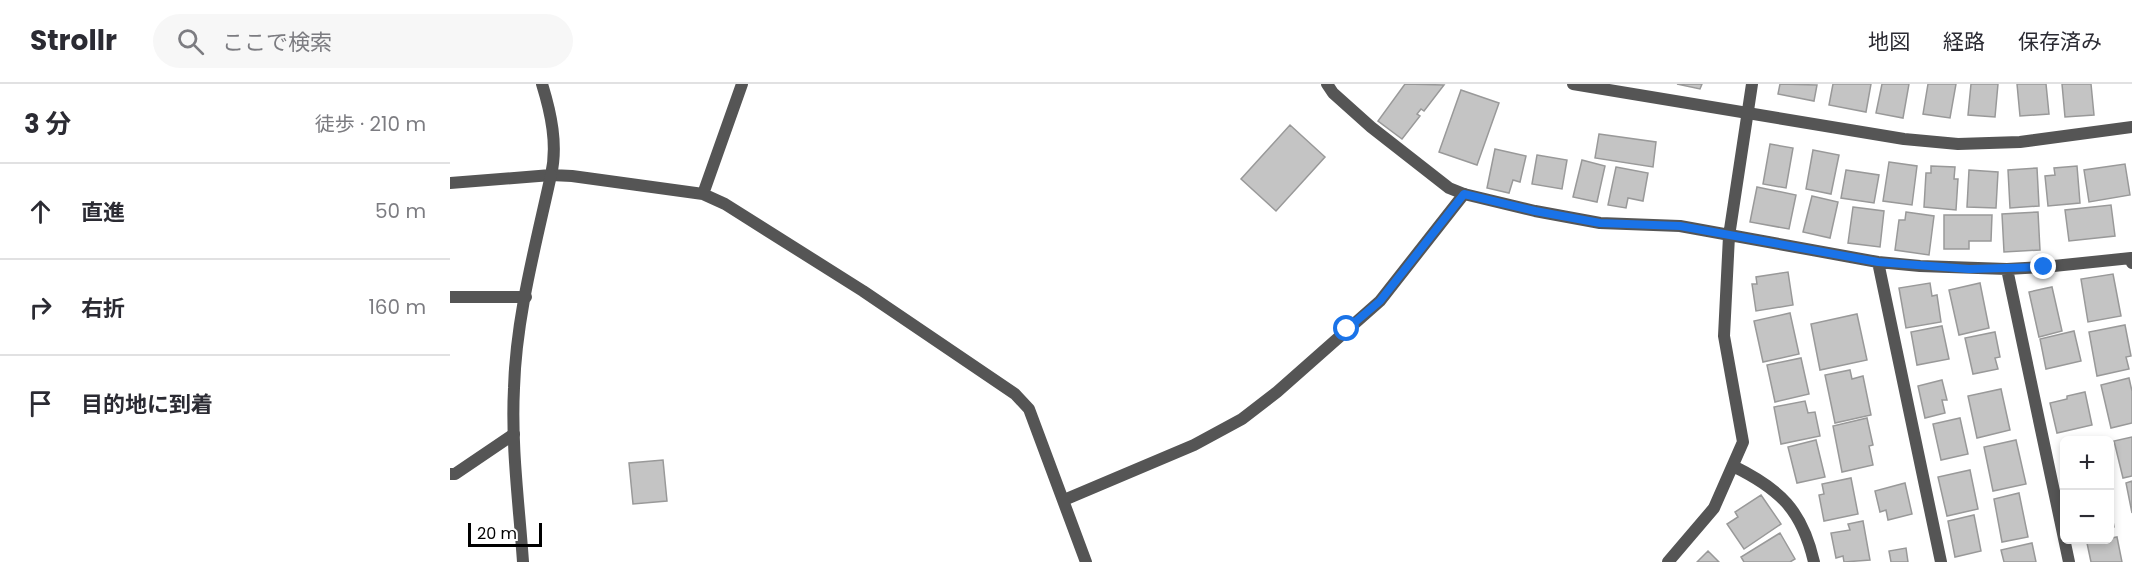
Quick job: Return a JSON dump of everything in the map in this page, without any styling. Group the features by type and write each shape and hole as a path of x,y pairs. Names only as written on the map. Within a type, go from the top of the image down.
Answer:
{"street":[{"path":"523,562 514,434 514,386 526,297 554,164 551,116 542,84"},
{"path":"704,194 742,84"},
{"path":"1327,84 1333,93 1371,128 1449,188 1464,194 1535,211 1600,223 1680,226 1878,262 1920,266 2007,269 2131,258 2132,263"},
{"path":"1573,84 1904,139 1958,144 2020,142 2132,127"},
{"path":"1668,562 1714,508 1743,442 1724,336 1729,236 1752,84"},
{"path":"450,183 551,175 572,176 704,194 725,204 864,291 1014,394 1029,409 1086,562"},
{"path":"1064,500 1194,445 1242,419 1277,392 1380,301 1464,194"},
{"path":"1878,262 1941,562"},
{"path":"2007,269 2069,562"},
{"path":"450,297 526,297"},
{"path":"450,474 455,474 514,434"},
{"path":"1733,466 1759,479 1793,507 1808,537 1814,562"}],"building":[{"path":"1405,84 1444,85 1424,111 1421,109 1417,114 1420,116 1402,139 1378,121"},
{"path":"1677,84 1702,84 1700,89"},
{"path":"1780,84 1817,85 1814,101 1778,94"},
{"path":"1833,84 1871,84 1866,112 1829,105"},
{"path":"1882,84 1909,84 1903,118 1876,113"},
{"path":"1928,84 1956,84 1950,118 1923,114"},
{"path":"1971,84 1998,84 1995,117 1968,115"},
{"path":"2017,84 2046,84 2049,114 2020,116"},
{"path":"2062,84 2091,84 2094,115 2065,117"},
{"path":"1461,90 1499,103 1477,165 1439,152"},
{"path":"1290,125 1325,157 1276,211 1241,179"},
{"path":"1599,134 1656,142 1653,167 1595,158"},
{"path":"1770,144 1793,148 1786,188 1763,184"},
{"path":"1495,149 1526,156 1520,182 1513,180 1509,193 1487,188"},
{"path":"1813,150 1839,155 1831,194 1806,189"},
{"path":"1537,155 1567,160 1562,189 1532,184"},
{"path":"1582,160 1605,166 1597,202 1573,197"},
{"path":"1889,162 1917,166 1912,205 1883,201"},
{"path":"2125,164 2130,195 2089,202 2084,170"},
{"path":"1931,166 1955,167 1954,179 1958,179 1956,210 1924,207 1926,173 1931,173"},
{"path":"2077,166 2080,203 2048,206 2045,176 2055,175 2054,168"},
{"path":"1616,167 1648,173 1643,201 1628,198 1626,208 1608,205"},
{"path":"2037,168 2039,206 2010,208 2008,170"},
{"path":"1846,170 1879,175 1874,203 1841,198"},
{"path":"1969,170 1998,172 1996,208 1967,207"},
{"path":"1757,187 1796,195 1789,229 1750,222"},
{"path":"1812,196 1838,202 1830,238 1803,232"},
{"path":"2111,205 2115,236 2069,241 2065,210"},
{"path":"1853,207 1884,211 1880,247 1848,243"},
{"path":"1906,212 1934,216 1929,255 1895,250 1899,220 1905,220"},
{"path":"2038,212 2040,250 2004,252 2002,214"},
{"path":"1944,215 1992,215 1991,241 1969,241 1969,249 1944,249"},
{"path":"1788,272 1793,305 1756,311 1752,284 1757,284 1756,277"},
{"path":"2113,274 2121,316 2088,322 2081,279"},
{"path":"1930,283 1932,296 1937,295 1941,322 1906,328 1899,288"},
{"path":"1980,283 1989,328 1959,335 1949,290"},
{"path":"2052,287 2062,331 2039,337 2029,292"},
{"path":"1790,313 1799,354 1763,362 1754,321"},
{"path":"1857,314 1867,360 1820,370 1811,324"},
{"path":"2125,325 2131,356 2126,357 2129,369 2097,376 2089,332"},
{"path":"1942,326 1949,359 1917,365 1911,332"},
{"path":"2074,331 2081,361 2046,369 2040,339"},
{"path":"1995,332 2000,357 1995,358 1998,369 1973,374 1965,338"},
{"path":"1801,358 1809,394 1775,402 1767,365"},
{"path":"1850,370 1852,379 1863,376 1871,415 1835,423 1825,375"},
{"path":"2129,378 2132,391 2132,423 2111,428 2101,385"},
{"path":"1942,380 1947,400 1942,400 1945,413 1925,418 1918,386"},
{"path":"2001,389 2010,430 1977,438 1968,396"},
{"path":"2085,392 2092,425 2057,433 2050,403"},
{"path":"1805,401 1808,413 1815,412 1820,436 1781,444 1774,407"},
{"path":"1867,418 1873,445 1869,446 1873,465 1842,472 1833,426"},
{"path":"1960,418 1968,454 1941,460 1933,424"},
{"path":"2132,437 2132,476 2123,478 2114,441"},
{"path":"1816,440 1825,477 1797,483 1788,447"},
{"path":"2016,440 2026,484 1993,491 1984,447"},
{"path":"663,460 667,501 633,504 629,463"},
{"path":"1970,470 1978,509 1947,516 1938,477"},
{"path":"1851,478 1858,514 1824,521 1819,495 1824,494 1822,484"},
{"path":"2132,481 2132,513 2126,483"},
{"path":"1905,483 1912,514 1888,520 1886,510 1880,512 1875,491"},
{"path":"2019,493 2028,537 2002,542 1994,499"},
{"path":"1761,495 1781,524 1744,549 1727,524 1738,517 1735,512"},
{"path":"1974,515 1981,551 1955,557 1948,521"},
{"path":"1863,521 1870,560 1844,562 1843,556 1836,558 1831,533 1850,530 1848,524"},
{"path":"1780,533 1795,559 1790,562 1744,562 1741,557"},
{"path":"2117,537 2122,562 2091,562 2087,544 2114,544 2114,538"},
{"path":"2032,543 2036,562 2004,562 2001,550"},
{"path":"1906,548 1908,562 1891,562 1889,551"},
{"path":"1708,551 1719,562 1697,562"}],"route":[{"path":"1347,329 1380,301 1464,194 1535,211 1600,223 1680,226 1878,262 1969,269 2044,267"}]}
